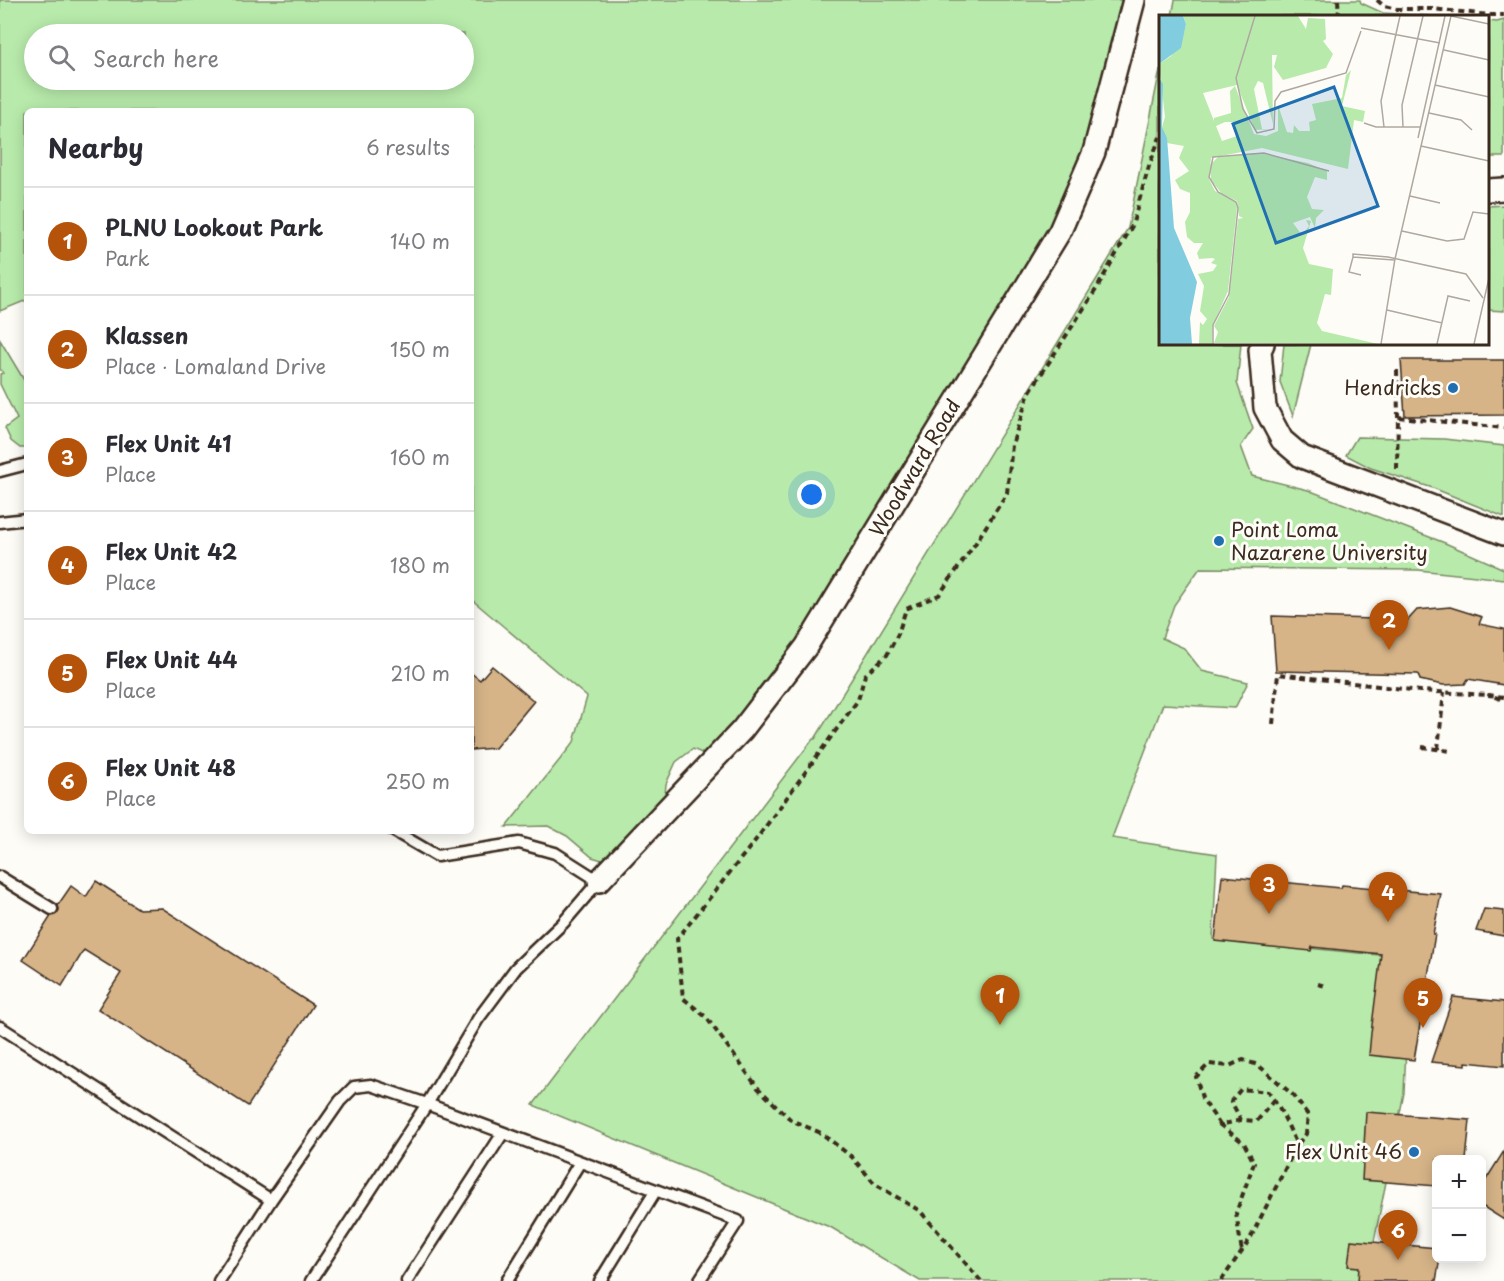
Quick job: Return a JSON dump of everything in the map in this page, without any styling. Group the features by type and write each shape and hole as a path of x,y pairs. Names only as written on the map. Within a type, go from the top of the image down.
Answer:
{"street":[{"name":"Woodward Road","path":"599,881 742,730 806,647 1060,231 1094,152 1134,0"},
{"path":"1489,190 1504,189"},
{"path":"1262,345 1260,350 1266,408 1282,440 1302,457 1504,534"}],"lane":[{"path":"0,471 24,465"},
{"path":"0,522 24,519"},
{"path":"311,1281 427,1104 478,1019 516,968 563,923 599,881 555,853 519,843 437,856 399,834"},
{"path":"0,877 52,909"},
{"path":"0,1027 271,1200"},
{"path":"219,1281 271,1200 340,1101 354,1087 371,1085 738,1221 699,1281"},
{"path":"407,1281 503,1133"},
{"path":"507,1281 580,1162"},
{"path":"600,1281 656,1190"}],"path":[{"path":"1338,0 1339,15"},
{"path":"1377,0 1384,6 1397,9 1432,9 1504,15"},
{"path":"981,1281 920,1211 875,1184 852,1157 821,1133 791,1120 758,1088 706,1017 683,998 677,939 758,837 858,700 865,675 887,655 898,634 906,609 939,595 1007,493 1012,445 1029,393 1097,288 1132,226 1149,166 1159,142"},
{"path":"1396,476 1397,370"},
{"path":"1398,417 1504,428"},
{"path":"1273,724 1278,674 1420,691 1504,698"},
{"path":"1438,749 1444,692"},
{"path":"1422,747 1451,751"},
{"path":"1318,984 1325,986"},
{"path":"1221,1281 1242,1252 1250,1239 1297,1145 1306,1134 1308,1115 1293,1095 1258,1065 1244,1060 1229,1066 1209,1064 1196,1077 1202,1098 1220,1125 1244,1143 1254,1163 1236,1213 1242,1252"},
{"path":"1241,1120 1232,1101 1241,1089 1268,1092 1284,1116 1297,1145"},
{"path":"1220,1125 1241,1120 1257,1122 1274,1100"}],"green space":[{"path":"0,0 1126,0 1089,145 1072,190 772,684 708,756 693,749 676,762 666,784 665,795 632,834 610,856 602,860 592,857 567,836 548,826 506,827 574,742 587,697 474,602 474,108 24,108 24,301 0,311"},
{"path":"1175,0 1360,0 1361,3 1383,13 1414,15 1172,15"},
{"path":"1504,20 1504,157 1489,157 1489,21"},
{"name":"Point Loma Nazarene University","path":"1159,75 1159,345 1241,345 1237,383 1253,429 1241,446 1252,476 1308,490 1445,543 1504,569 1504,579 1418,570 1200,568 1174,605 1162,638 1184,648 1202,671 1248,682 1235,708 1163,704 1112,838 1217,854 1213,939 1410,958 1404,1093 1366,1281 920,1281 832,1228 533,1105 815,739 1128,228"},
{"path":"1504,205 1504,311 1489,310 1489,206"},
{"path":"0,340 24,380 24,448 20,448 11,441 5,428 17,419 0,384 0,374 3,373 0,369"},
{"path":"1284,345 1311,345 1293,416 1280,382"},
{"path":"1357,437 1444,439 1504,446 1504,517 1433,488 1371,468 1346,455"}],"building":[{"name":"Hendricks","path":"1401,360 1504,360 1504,415 1405,416"},
{"path":"1450,607 1482,617 1479,624 1504,629 1504,685 1468,679 1465,684 1443,685 1420,680 1418,674 1276,671 1272,616 1408,620 1417,610"},
{"path":"492,666 534,701 495,748 474,750 474,675 480,680"},
{"path":"1222,876 1341,888 1342,885 1441,894 1414,1060 1369,1055 1381,954 1312,947 1311,951 1215,941"},
{"path":"96,881 139,909 162,908 313,1005 248,1106 98,1009 121,973 84,950 62,986 23,960 51,916 58,913 58,905 71,886 86,897"},
{"path":"1484,909 1504,911 1504,936 1476,931"},
{"path":"1453,997 1504,1002 1504,1066 1466,1062 1466,1065 1431,1062"},
{"name":"Flex Unit 46","path":"1366,1112 1470,1120 1466,1155 1432,1155 1432,1186 1362,1180"},
{"path":"1504,1151 1504,1220 1486,1209 1486,1180"},
{"path":"1351,1240 1432,1248 1432,1263 1439,1263 1436,1281 1358,1281 1359,1267 1348,1266"}],"place":[{"name":"Hendricks","path":"1453,388"},
{"name":"Point Loma Nazarene University","path":"1219,541"},
{"name":"Klassen","path":"1389,650"},
{"name":"Flex Unit 41","path":"1269,914"},
{"name":"Flex Unit 42","path":"1388,922"},
{"name":"PLNU Lookout Park","path":"1000,1025"},
{"name":"Flex Unit 44","path":"1423,1028"},
{"name":"Flex Unit 46","path":"1414,1152"},
{"name":"Flex Unit 48","path":"1398,1260"}]}
